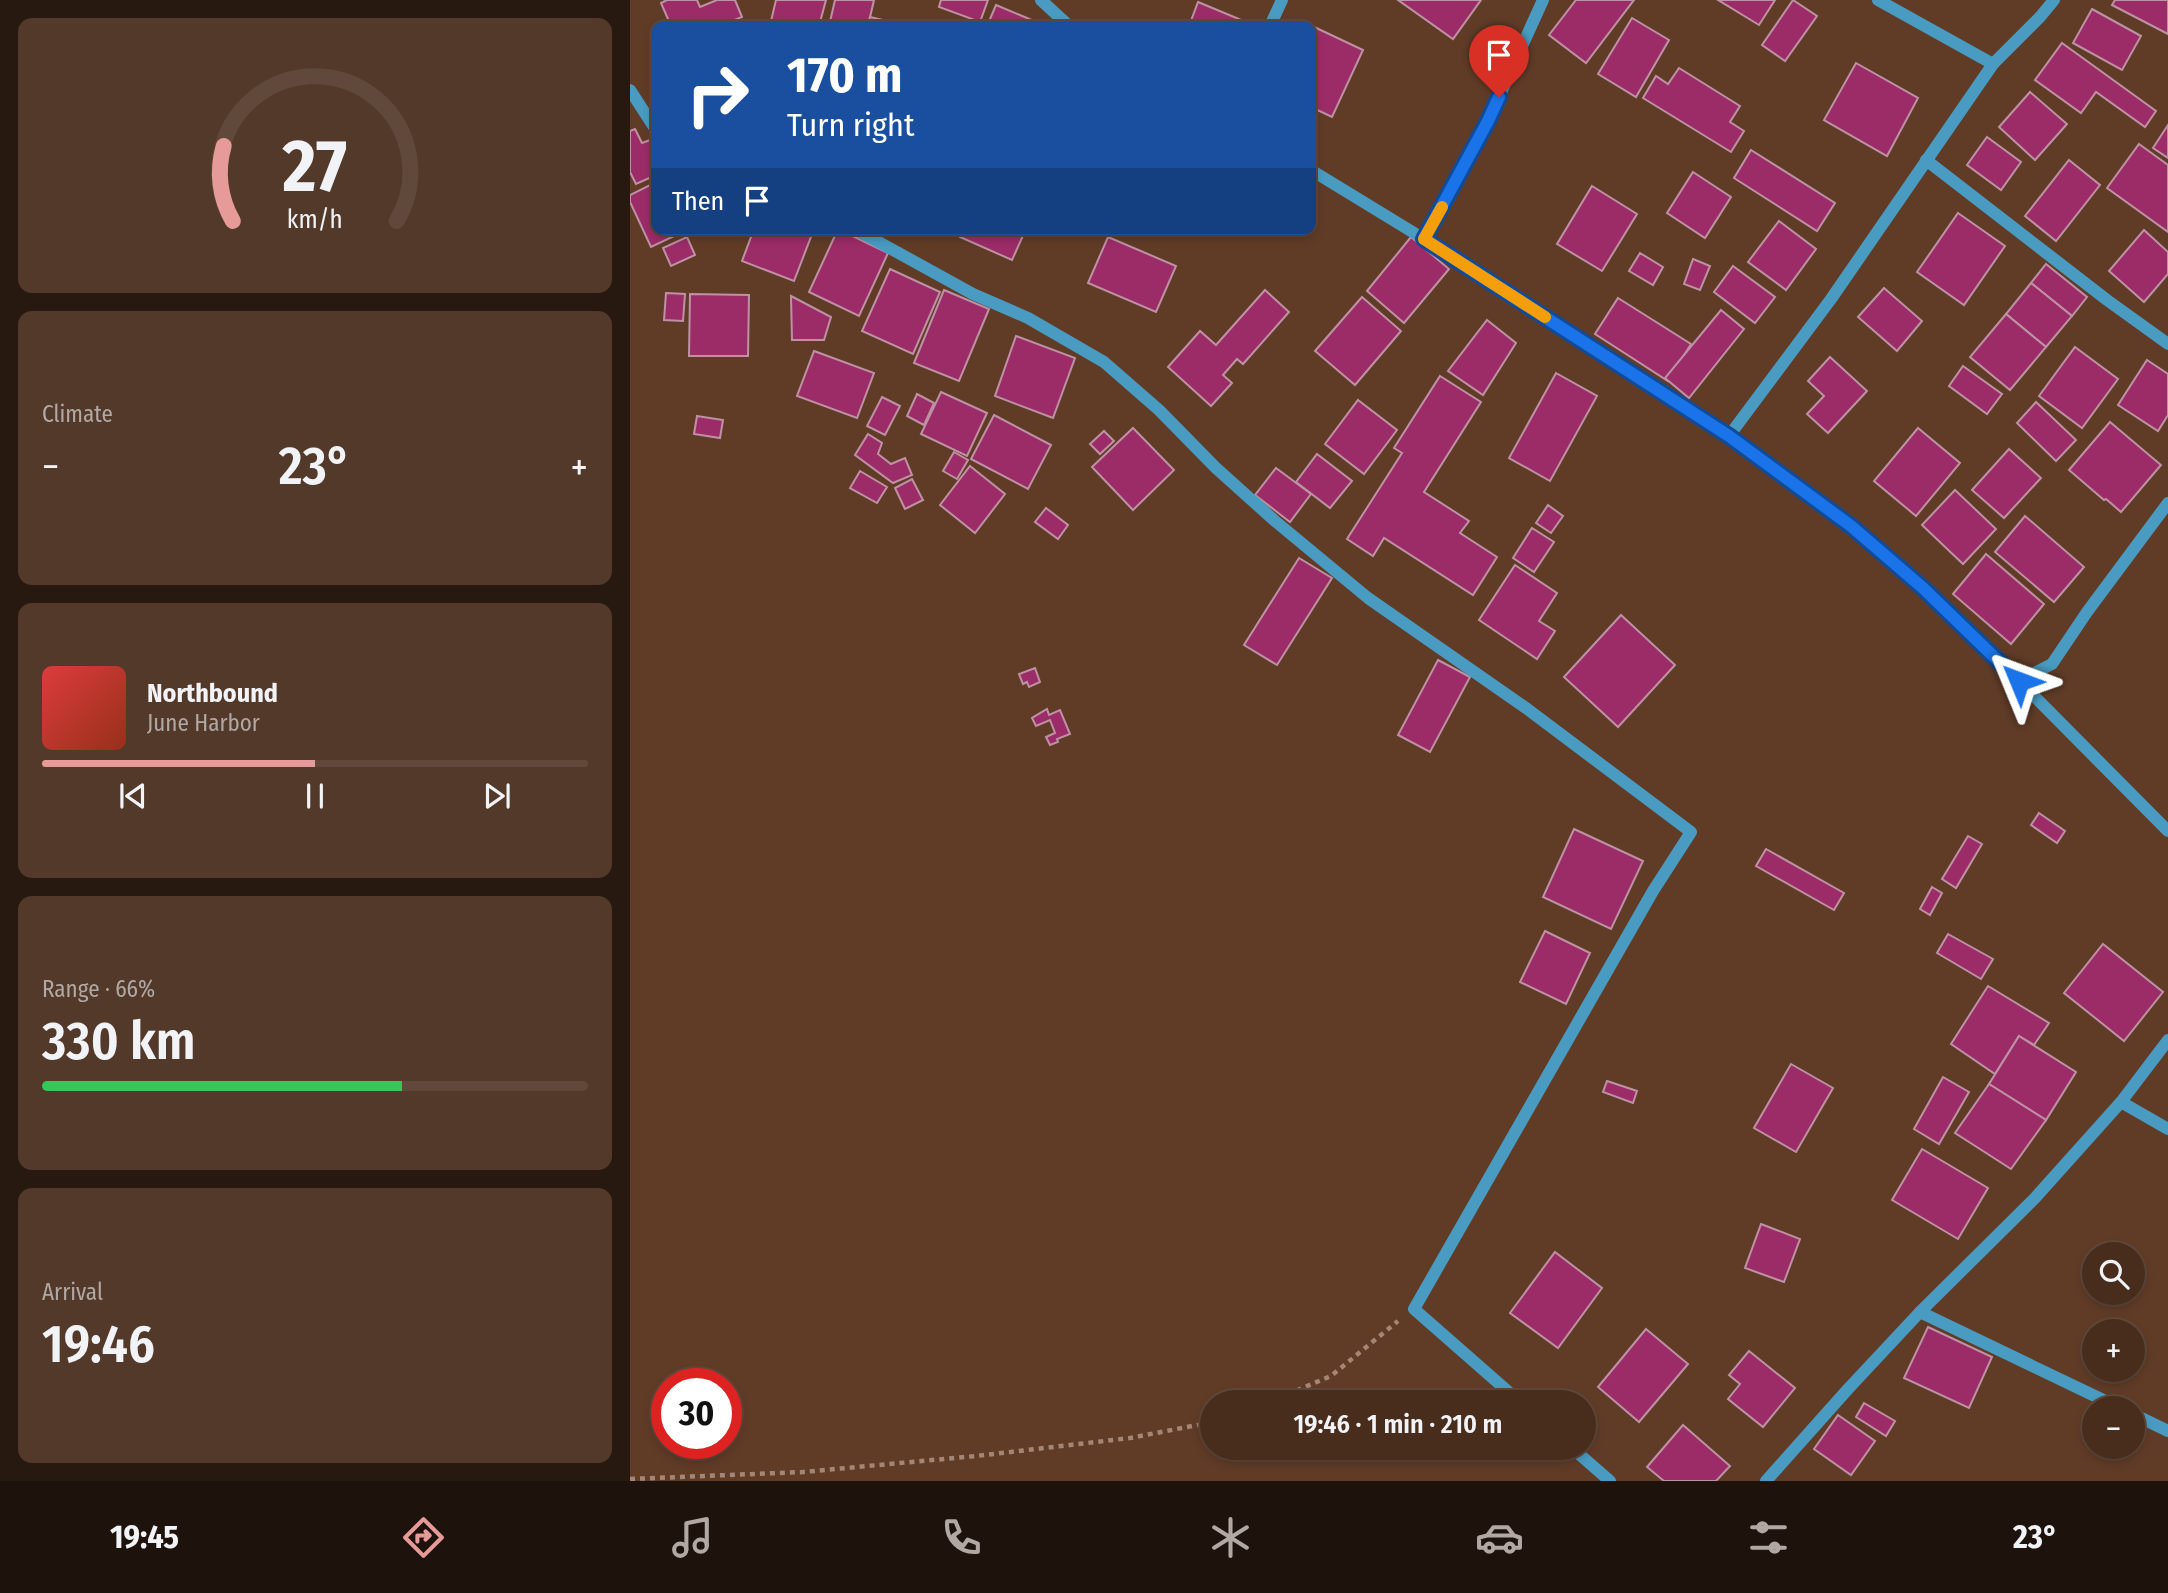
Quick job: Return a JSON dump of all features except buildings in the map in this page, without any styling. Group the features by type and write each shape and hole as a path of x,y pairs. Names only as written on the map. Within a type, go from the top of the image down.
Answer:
{"street":[{"path":"1041,0 1064,21"},
{"path":"1272,21 1282,0"},
{"path":"1424,239 1488,121 1544,0"},
{"path":"1878,0 1993,64"},
{"path":"1729,436 1831,299 1993,64 2054,0"},
{"path":"630,90 651,122"},
{"path":"1926,160 2107,300 2167,342"},
{"path":"1316,173 1424,239 1729,436 1851,526 1923,588 2168,831"},
{"path":"866,235 973,294 1028,318 1104,362 1159,410 1216,468 1275,521 1368,598 1526,708 1690,832 1653,891 1414,1308 1506,1390"},
{"path":"2019,681 2052,664 2168,503"},
{"path":"1766,1481 1847,1388 2035,1198 2120,1102 2168,1040"},
{"path":"2120,1102 2168,1129"},
{"path":"1920,1312 2095,1396"},
{"path":"2145,1420 2168,1431"},
{"path":"1586,1460 1610,1481"}],"path":[{"path":"1298,1390 1331,1376 1414,1308"},
{"path":"630,1479 803,1472 976,1456 1130,1438 1200,1425"}],"slow traffic":[{"path":"1442,207 1424,239 1545,317"}],"route":[{"path":"1499,97 1424,239 1729,436 1851,526 1923,588 2019,681"}]}
